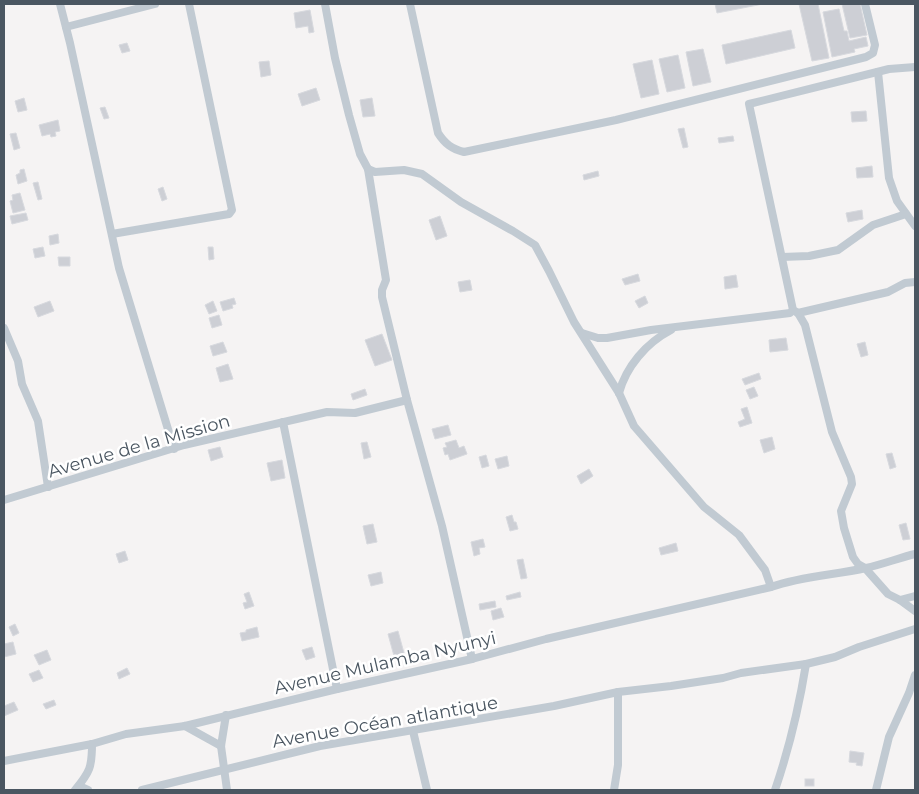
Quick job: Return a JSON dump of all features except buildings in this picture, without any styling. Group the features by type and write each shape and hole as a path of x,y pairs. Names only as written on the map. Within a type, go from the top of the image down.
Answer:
{"street":[{"path":"60,4 119,268 174,449"},
{"path":"66,28 156,4"},
{"path":"112,234 229,214 232,210 189,4"},
{"path":"325,4 335,58 349,115 360,154 368,169 386,280 382,290 382,297 407,400 442,526 472,659"},
{"path":"410,4 438,133 443,142 464,152 616,120 866,57 873,53 875,45 865,4"},
{"path":"915,67 878,72 750,102 782,257 796,311 805,325 832,432 851,477 852,484 841,511 853,557 888,594 915,611"},
{"path":"878,72 889,178 897,201 910,216 915,226"},
{"path":"368,169 374,172 404,170 422,174 461,202 534,245 580,332 618,393 634,426 704,507 739,535 764,570 771,587"},
{"path":"782,257 838,250 873,225 888,218 910,216"},
{"path":"580,332 598,338 790,313 888,292 905,283 915,282"},
{"path":"4,328 18,361 22,384 38,421 48,488"},
{"path":"618,393 628,370 640,354 665,333 675,328"},
{"name":"Avenue de la Mission","path":"4,500 174,449 327,412 356,413 407,400"},
{"path":"283,422 337,689"},
{"name":"Avenue Mulamba Nyunyi","path":"5,759 92,744 126,734 185,726 472,659 546,639 817,575 865,568 915,554"},
{"path":"900,600 915,596"},
{"path":"774,790 784,764 799,709 806,664 835,657 915,629"},
{"name":"Avenue Océan atlantique","path":"142,790 320,746 554,706 618,692 696,682 741,673 806,664"},
{"path":"876,790 888,737 909,693 915,675"},
{"path":"614,790 618,766 618,692"},
{"path":"226,715 221,746 227,790"},
{"path":"185,726 221,746"},
{"path":"413,731 427,790"},
{"path":"88,790 77,788 92,765 92,744"}]}
